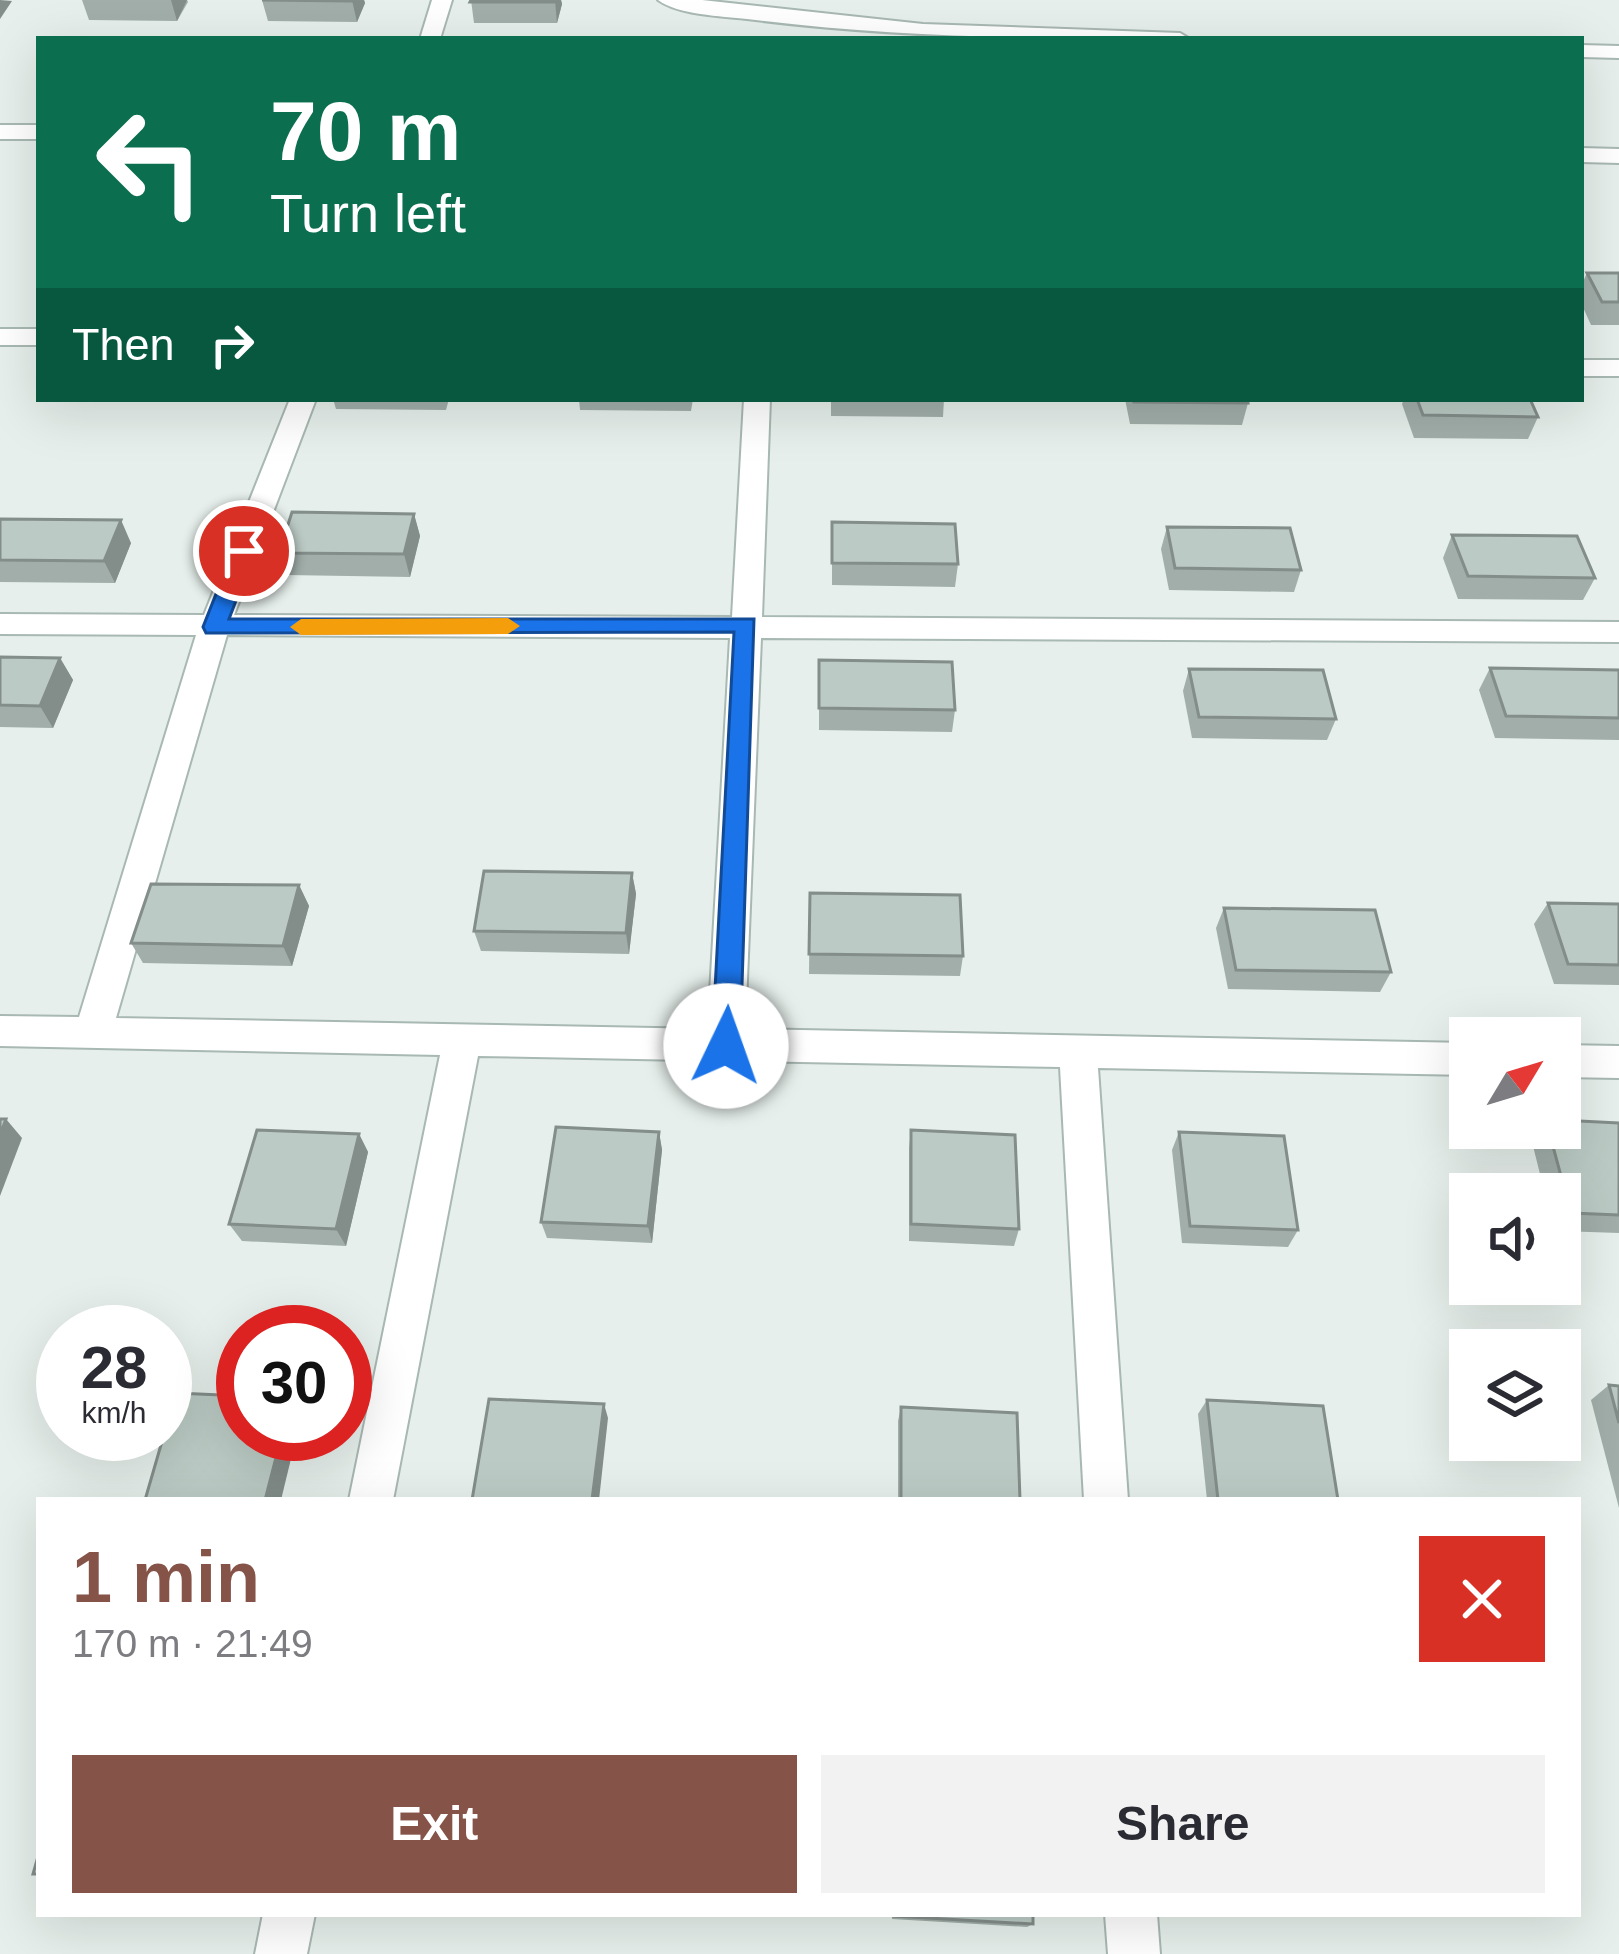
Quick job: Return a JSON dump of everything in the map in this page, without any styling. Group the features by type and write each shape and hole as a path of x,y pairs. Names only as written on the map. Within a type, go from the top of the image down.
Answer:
{"street":[{"path":"431,36 442,0"},
{"path":"668,0 741,14 985,36"},
{"path":"1584,51 1619,52"},
{"path":"0,132 36,132"},
{"path":"1584,155 1619,156"},
{"path":"0,337 36,337"},
{"path":"1584,368 1619,368"},
{"path":"92,1033 214,627 302,402"},
{"path":"726,1046 757,402"},
{"path":"0,624 1619,632"},
{"path":"0,1031 1449,1059"},
{"path":"372,1497 462,1040"},
{"path":"1078,1052 1106,1497"},
{"path":"1581,1061 1619,1062"},
{"path":"281,1954 288,1917"},
{"path":"1131,1917 1134,1954"}],"building":[{"path":"555,0 555,2 470,2"},
{"path":"1587,273 1619,273 1619,302 1602,302"},
{"path":"1418,402 1531,402 1538,417 1423,415"},
{"path":"292,512 414,514 404,554 279,553"},
{"path":"0,519 121,520 104,561 0,560"},
{"path":"832,522 955,524 958,564 832,563"},
{"path":"1167,527 1290,528 1301,570 1175,568"},
{"path":"1452,535 1577,536 1595,578 1468,576"},
{"path":"0,657 60,658 40,706 0,705"},
{"path":"819,660 952,662 955,710 819,708"},
{"path":"1490,668 1619,670 1619,718 1506,716"},
{"path":"1189,669 1323,670 1336,719 1199,717"},
{"path":"484,871 632,873 626,933 474,931"},
{"path":"151,884 299,885 283,946 131,943"},
{"path":"810,893 960,895 963,956 809,954"},
{"path":"1548,903 1619,904 1619,965 1568,964"},
{"path":"1224,908 1375,910 1391,972 1236,970"},
{"path":"1581,1121 1619,1123 1619,1215 1581,1213 1581,1173 1560,1173 1554,1149 1581,1149"},
{"path":"556,1127 659,1132 648,1226 541,1222"},
{"path":"257,1130 359,1134 336,1229 229,1224"},
{"path":"911,1130 1015,1135 1019,1229 911,1224"},
{"path":"1179,1132 1284,1136 1298,1230 1190,1226"},
{"path":"1609,1385 1619,1386 1619,1423"},
{"path":"192,1394 216,1395 216,1461 275,1461 266,1497 146,1497 156,1461 192,1461"},
{"path":"489,1399 604,1404 592,1497 473,1497"},
{"path":"1207,1400 1323,1406 1338,1497 1218,1497"},
{"path":"901,1407 1017,1413 1020,1497 901,1497"},
{"path":"911,1917 1033,1917 1033,1924"}],"slow traffic":[{"path":"301,627 508,626"}],"route":[{"path":"244,551 214,627 746,625 726,1046"}]}
